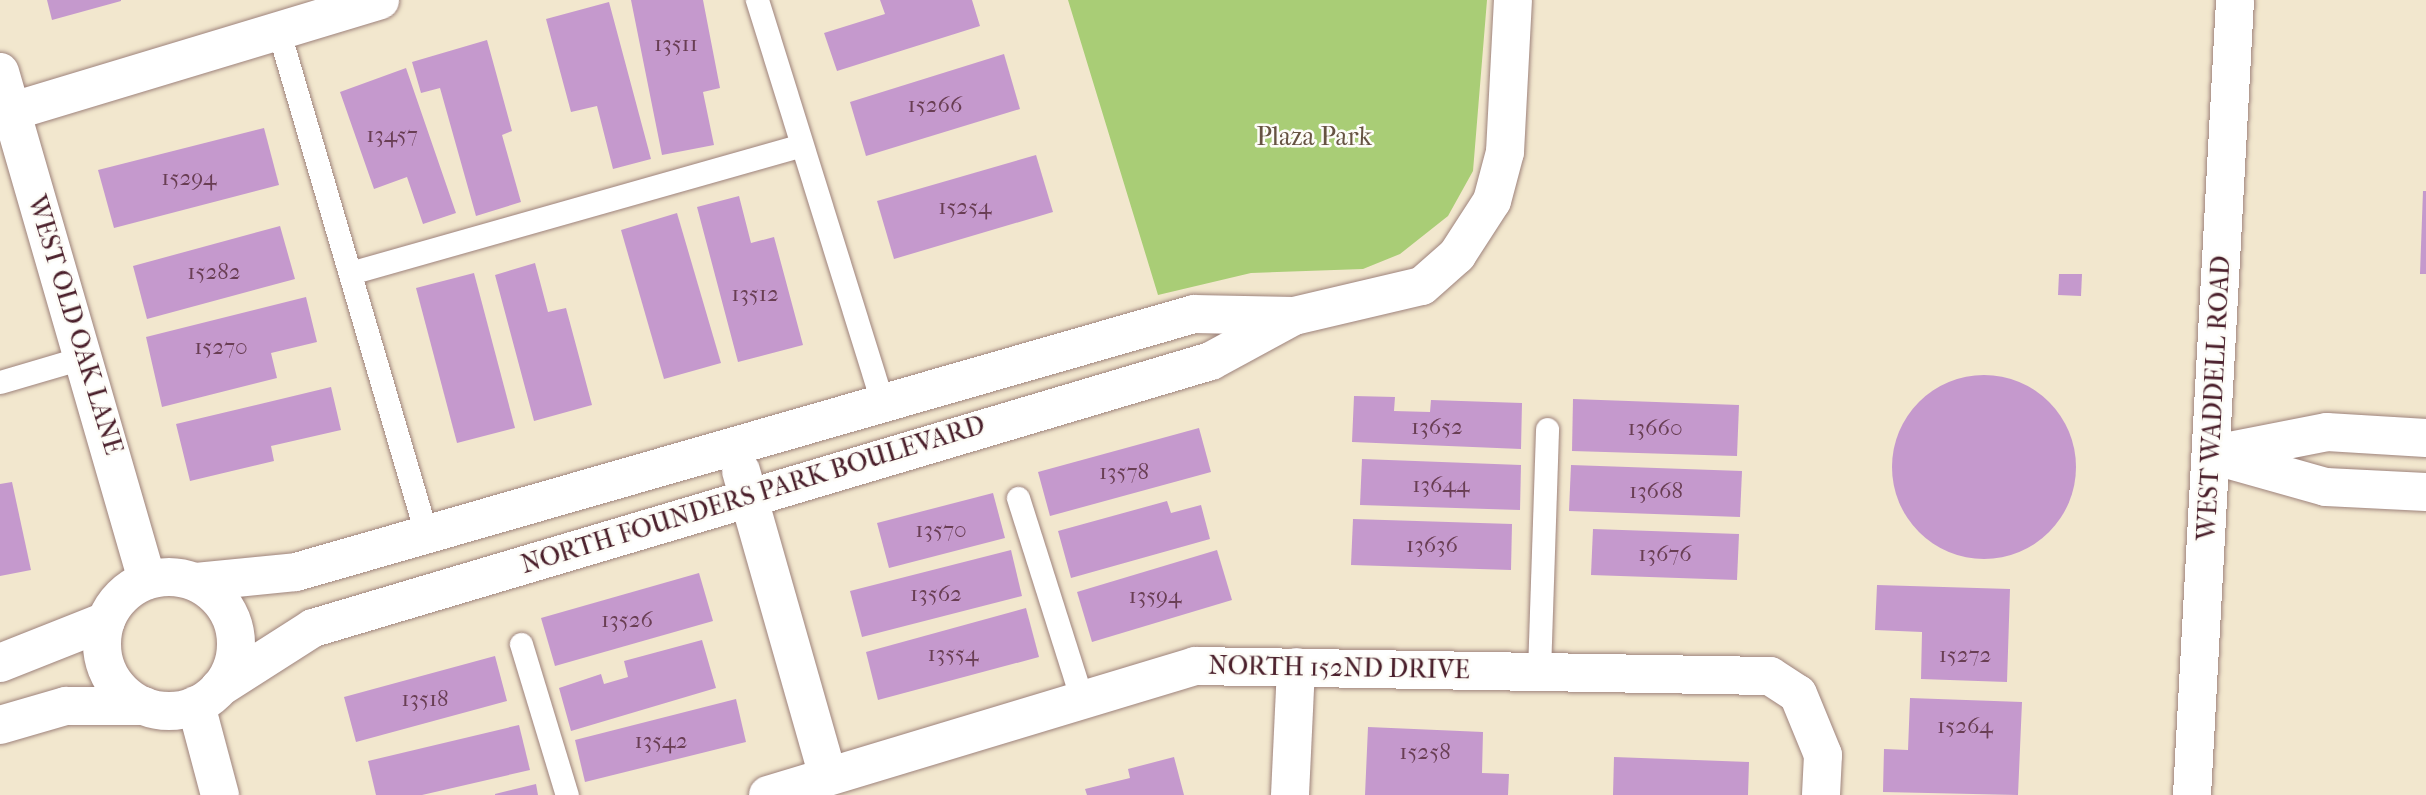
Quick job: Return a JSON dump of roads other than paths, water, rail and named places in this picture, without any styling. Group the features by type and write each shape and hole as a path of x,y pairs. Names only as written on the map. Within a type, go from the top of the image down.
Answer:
{"street":[{"path":"6,113 380,0"},
{"name":"NORTH FOUNDERS PARK BOULEVARD","path":"197,582 271,578 1194,314 1294,316 1422,286 1457,255 1492,201 1505,152 1513,0"},
{"name":"WEST WADDELL ROAD","path":"2192,795 2235,0"},
{"name":"WEST OLD OAK LANE","path":"0,72 6,113 85,357 147,580"},
{"name":"NORTH FOUNDERS PARK BOULEVARD","path":"207,696 313,628 748,495 1211,361 1294,316"},
{"path":"2212,455 2327,432 2426,438"},
{"path":"734,446 828,776"},
{"path":"2212,455 2326,486 2426,492"},
{"path":"0,725 66,706 144,706 178,710 207,696 230,670 235,629 228,610 197,582 147,580 116,603 106,621 104,661 113,680 144,706"},
{"path":"0,663 106,621"},
{"name":"NORTH 152ND DRIVE","path":"768,795 1195,666 1770,676 1798,694 1823,755 1821,795"},
{"path":"1290,795 1296,667"},
{"path":"207,696 220,795"}],"lane":[{"path":"757,0 883,404"},
{"path":"278,29 426,533"},
{"path":"350,273 801,145"},
{"path":"0,382 85,357"},
{"path":"1539,672 1547,429"},
{"path":"1018,498 1082,700"},
{"path":"521,644 567,795"}],"park label":[{"name":"Plaza Park","path":"1314,137"}]}
